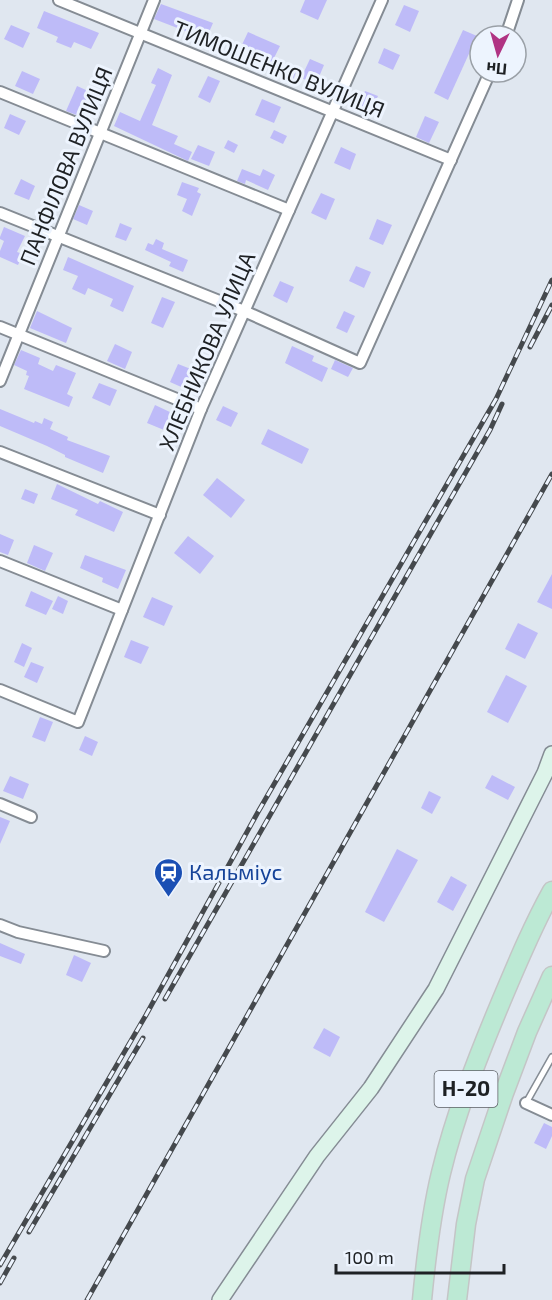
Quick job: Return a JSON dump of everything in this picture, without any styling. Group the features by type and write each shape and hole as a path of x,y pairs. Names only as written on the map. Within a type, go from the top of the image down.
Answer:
{"main road":[{"name":"Н-20","path":"422,1300 431,1226 441,1174 454,1126 468,1084 514,971 552,891"},
{"name":"Н-20","path":"457,1300 466,1224 475,1179 519,1052 552,976"}],"street":[{"name":"ТИМОШЕНКО ВУЛИЦЯ","path":"59,0 451,160"},
{"name":"ПАНФІЛОВА ВУЛИЦЯ","path":"0,381 154,0"},
{"name":"ХЛЕБНИКОВА УЛИЦА","path":"0,690 78,722 201,409 382,0"},
{"path":"510,24 518,0"},
{"path":"0,213 244,311 360,363 485,84"},
{"path":"0,92 289,210"},
{"path":"0,327 201,409"},
{"path":"0,452 160,515"},
{"path":"0,561 122,610"},
{"path":"220,1300 317,1156 371,1088 436,989 545,773 552,754"},
{"path":"0,804 32,817"},
{"path":"0,925 18,932 104,951"},
{"path":"526,1104 552,1115"}],"lane":[{"path":"526,1104 552,1057"}],"building":[{"path":"305,0 327,0 318,20 300,12"},
{"path":"161,4 213,23 206,39 154,19"},
{"path":"404,5 419,11 410,32 395,25"},
{"path":"44,11 99,33 91,49 74,42 71,48 56,42 58,37 37,28"},
{"path":"11,25 30,33 23,48 4,39"},
{"path":"463,30 468,32 468,56 448,100 434,93"},
{"path":"248,32 280,46 274,58 297,69 293,80 272,71 274,68 239,51"},
{"path":"384,48 400,55 393,70 378,63"},
{"path":"310,59 324,65 316,84 301,78"},
{"path":"158,68 172,75 152,125 178,136 174,144 192,152 188,161 114,126 120,112 140,121 156,85 151,83"},
{"path":"22,71 40,79 33,94 15,86"},
{"path":"208,76 220,81 210,103 198,97"},
{"path":"77,86 97,95 87,119 66,111"},
{"path":"365,91 378,96 371,110 359,105"},
{"path":"262,99 281,107 274,123 255,115"},
{"path":"10,114 26,121 19,135 4,128"},
{"path":"425,116 439,122 429,143 416,137"},
{"path":"274,130 287,136 283,144 270,138"},
{"path":"228,140 238,145 234,153 224,148"},
{"path":"198,145 215,152 209,166 191,159"},
{"path":"341,147 356,154 350,170 334,163"},
{"path":"242,169 260,176 263,169 275,175 268,190 246,180 245,184 237,181"},
{"path":"21,179 35,186 29,200 14,194"},
{"path":"182,182 199,188 197,192 201,194 192,216 182,211 187,199 177,195"},
{"path":"321,193 335,199 326,220 311,213"},
{"path":"79,205 93,211 87,225 73,219"},
{"path":"377,219 392,225 383,245 369,239"},
{"path":"120,223 132,228 126,241 115,237"},
{"path":"4,227 25,236 17,252 23,254 18,265 0,257 4,241 0,237"},
{"path":"156,239 164,243 162,249 188,260 183,272 169,266 171,262 145,250 148,243 153,245"},
{"path":"68,257 134,286 123,312 110,306 113,299 88,288 85,295 72,289 78,276 63,270"},
{"path":"356,266 371,272 364,288 349,281"},
{"path":"280,281 294,287 287,303 273,296"},
{"path":"162,297 175,302 163,328 151,323"},
{"path":"37,311 72,328 66,343 30,328"},
{"path":"344,311 355,316 347,333 336,328"},
{"path":"115,344 132,352 125,369 107,361"},
{"path":"292,346 314,356 312,361 328,368 322,382 285,363"},
{"path":"21,350 40,358 38,364 53,371 56,365 76,373 67,394 73,397 69,407 24,389 29,376 26,375 27,371 14,365"},
{"path":"335,360 353,368 348,377 331,369"},
{"path":"178,364 196,371 188,390 170,382"},
{"path":"99,383 117,390 110,406 92,398"},
{"path":"155,405 172,413 164,430 147,423"},
{"path":"223,406 238,413 231,427 216,420"},
{"path":"0,409 34,423 35,421 42,424 44,418 53,422 50,429 68,437 67,440 110,456 103,473 0,426"},
{"path":"268,429 309,449 302,464 261,444"},
{"path":"217,478 245,500 231,518 203,495"},
{"path":"57,484 98,504 100,501 123,512 114,532 75,515 78,510 51,499"},
{"path":"25,489 38,494 34,504 21,499"},
{"path":"0,534 14,540 8,555 0,552"},
{"path":"188,536 214,556 200,574 174,553"},
{"path":"34,545 53,553 45,571 27,563"},
{"path":"85,555 126,570 118,589 102,582 103,578 80,568"},
{"path":"552,574 552,609 537,602"},
{"path":"31,591 53,601 46,615 25,606"},
{"path":"58,596 68,601 63,614 52,609"},
{"path":"152,597 173,606 164,626 143,617"},
{"path":"518,623 538,633 525,659 505,649"},
{"path":"131,640 149,647 141,664 124,657"},
{"path":"22,643 32,648 24,667 14,662"},
{"path":"31,662 44,667 37,683 24,677"},
{"path":"506,675 527,686 508,723 487,712"},
{"path":"40,717 53,722 45,742 32,737"},
{"path":"85,736 98,742 92,756 79,750"},
{"path":"492,775 515,787 508,800 485,788"},
{"path":"10,776 29,784 23,799 3,791"},
{"path":"429,791 441,797 432,814 421,808"},
{"path":"0,817 10,821 0,844"},
{"path":"397,849 418,860 384,922 365,912"},
{"path":"451,876 467,885 453,911 437,902"},
{"path":"0,943 25,954 21,964 0,956"},
{"path":"74,955 91,963 82,982 66,975"},
{"path":"324,1028 340,1037 330,1057 313,1048"},
{"path":"544,1123 552,1127 552,1136 546,1149 534,1143"}],"railway":[{"path":"0,1265 146,1015 258,812 496,399 552,280"},
{"path":"530,347 552,305"},
{"path":"165,999 490,430 502,404"},
{"path":"87,1300 552,474"},
{"path":"29,1232 143,1038"},
{"path":"0,1283 14,1258"}],"place":[{"name":"Кальміус","path":"168,898"}]}
